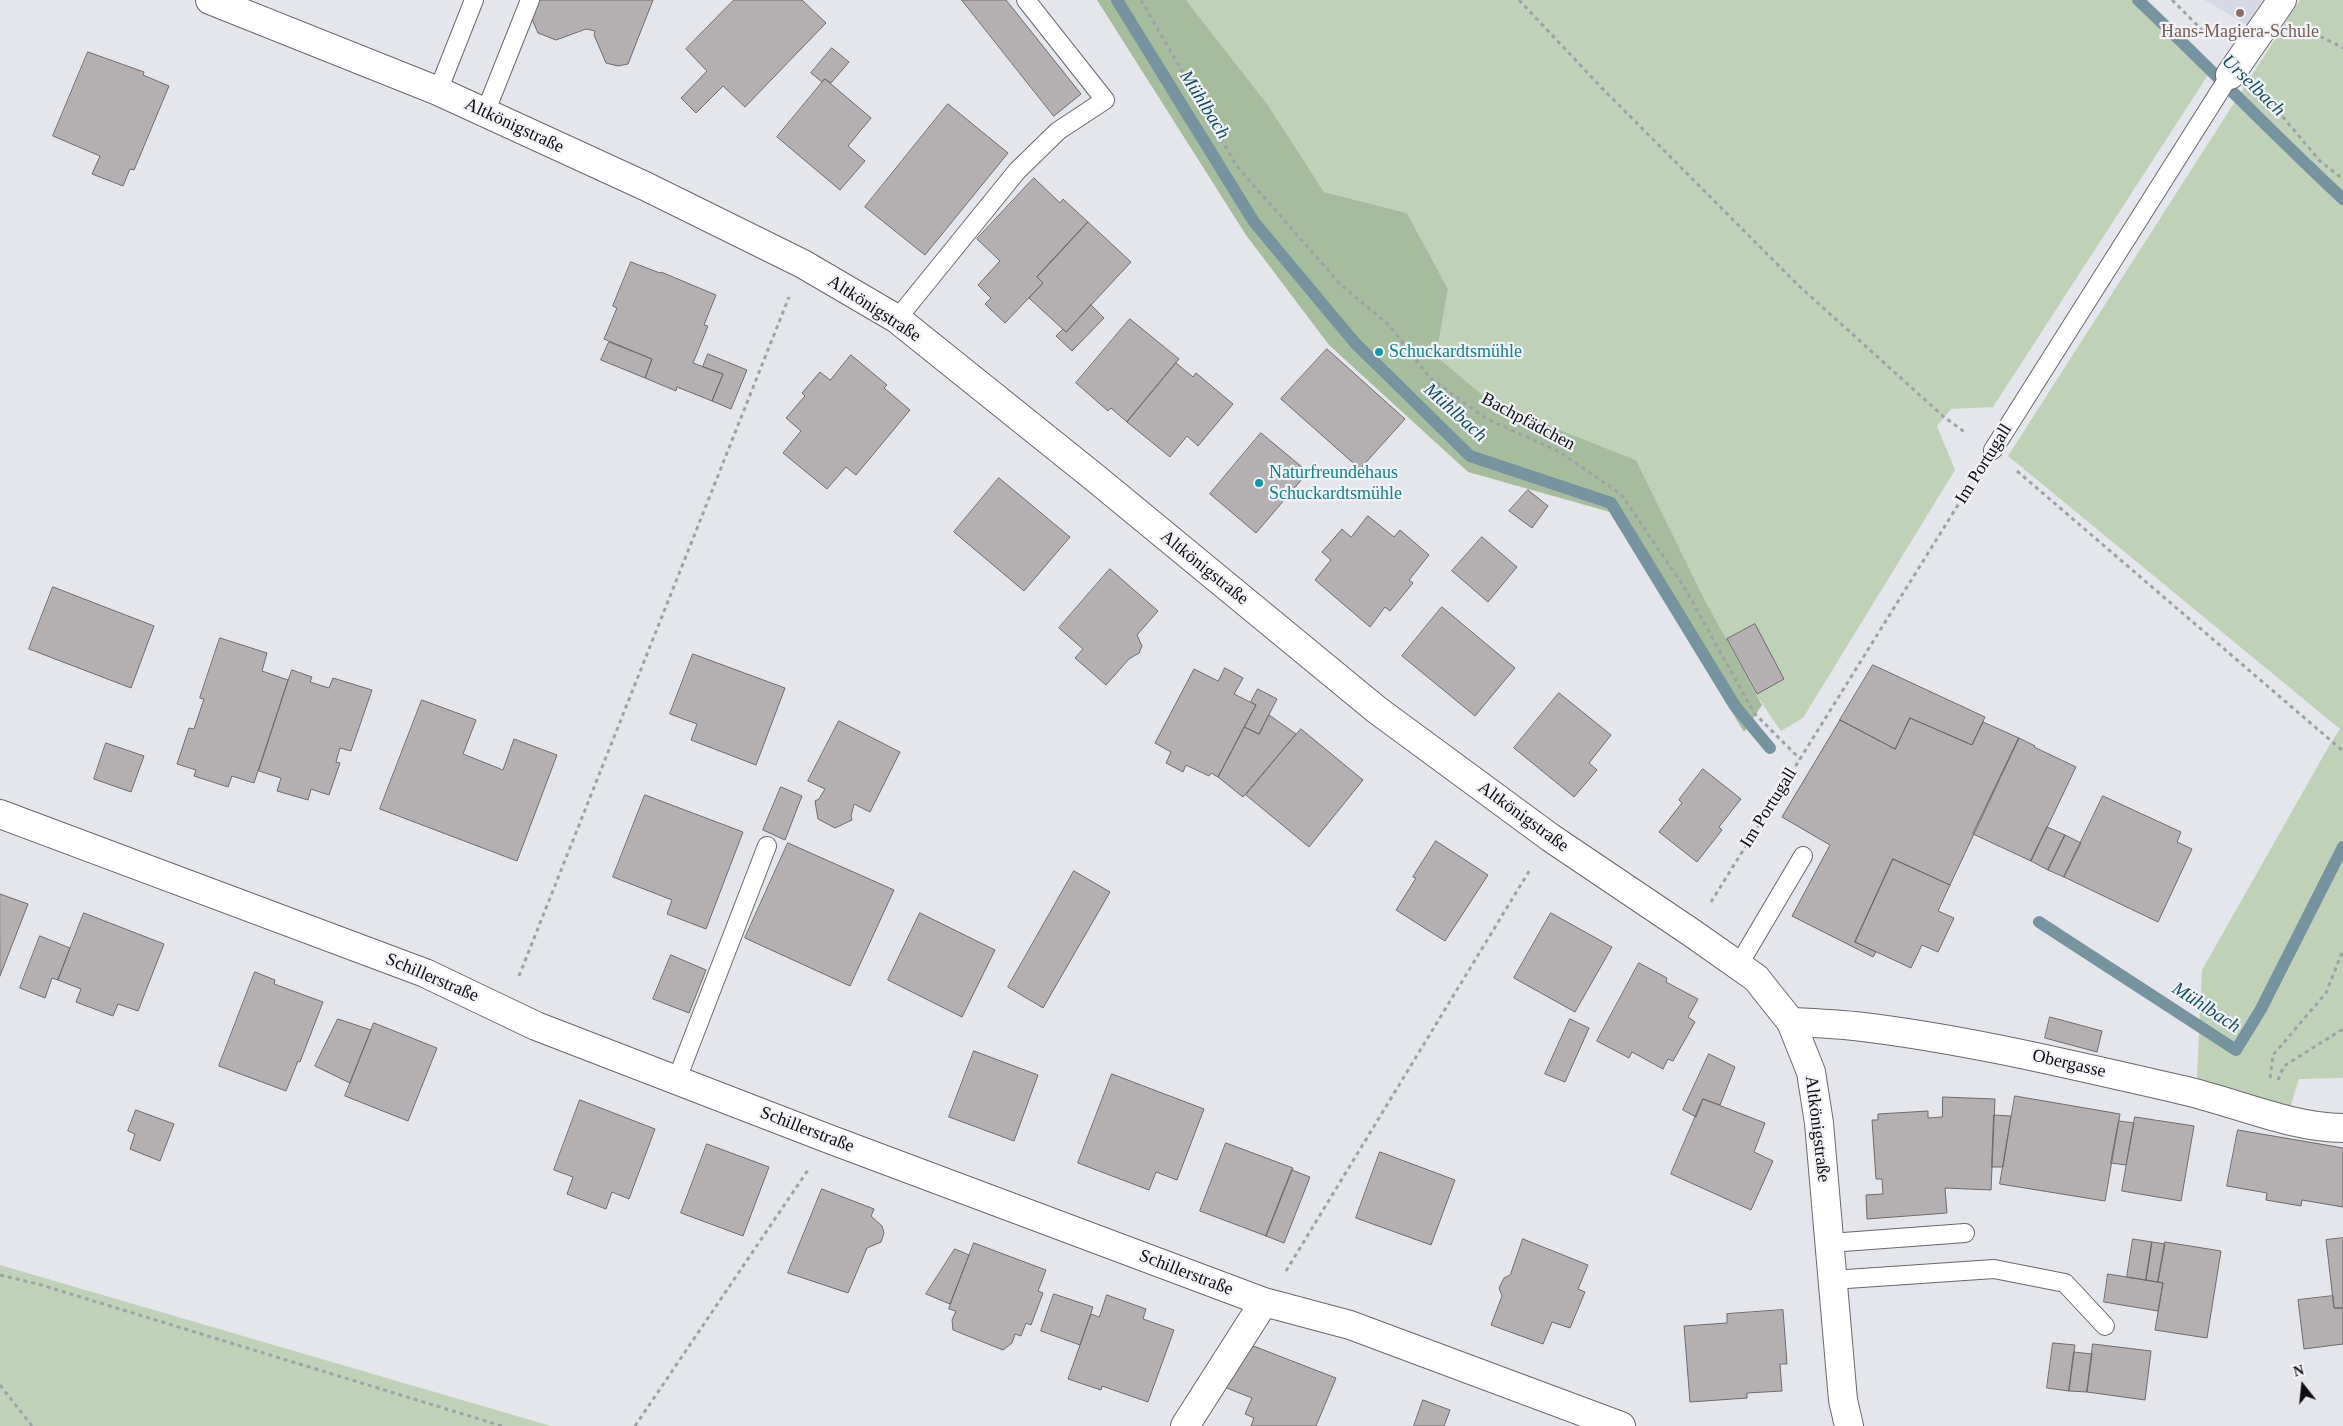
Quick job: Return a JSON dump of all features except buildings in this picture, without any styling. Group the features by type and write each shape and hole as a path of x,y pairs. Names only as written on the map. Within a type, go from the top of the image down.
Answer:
{"street":[{"name":"Altkönigstraße","path":"210,0 438,91 645,186 802,264 897,319 1094,477 1376,710 1551,838 1756,978 1791,1022 1811,1072 1819,1123 1842,1400 1849,1426"},
{"name":"Im Portugall","path":"2229,77 2282,0"},
{"name":"Schillerstraße","path":"0,814 425,973 536,1026 829,1139 1264,1302 1350,1324 1621,1426"},
{"name":"Obergasse","path":"1791,1022 1862,1027 2030,1055 2201,1094 2264,1113 2326,1128 2343,1128"},
{"path":"1185,1426 1264,1302"}],"lane":[{"path":"438,91 474,0"},
{"path":"485,113 530,0"},
{"path":"897,319 1017,171 1058,131 1105,100 1026,0"},
{"name":"Im Portugall","path":"1992,450 2229,77"},
{"path":"677,1079 767,846"},
{"path":"1738,966 1803,856"},
{"path":"1830,1243 1965,1233"},
{"path":"1832,1280 1994,1269 2065,1283 2105,1326"}],"path":[{"name":"Bachpfädchen","path":"1141,0 1236,165 1341,285 1389,325 1430,378 1487,419 1558,450 1621,494 1686,590 1754,713 1800,759"},
{"path":"1519,0 1599,84 1798,285 1944,417 1992,450 2343,750"},
{"path":"2172,0 2229,77 2320,161 2343,179"},
{"path":"505,1011 802,264"},
{"name":"Im Portugall","path":"1692,933 1992,450"},
{"path":"1264,1302 1288,1268 1551,838"},
{"path":"2264,1113 2273,1055 2326,993 2343,950"},
{"path":"2264,1113 2284,1066 2343,1029"},
{"path":"635,1426 829,1139"},
{"path":"0,1275 38,1284 502,1426"},
{"path":"0,1385 32,1426"}],"shaded area":[{"name":"Hans-Magiera-Schule","path":"2205,0 2262,0 2247,25"}],"green space":[{"path":"1097,0 1186,0 1268,105 1324,192 1407,213 1448,289 1436,356 1492,403 1636,460 1703,597 1762,705 1744,732 1610,512 1468,472 1329,345 1246,235"},
{"path":"1186,0 2131,0 2208,75 1993,407 1951,409 1937,426 1955,470 1803,718 1781,731 1740,667 1721,633 1636,460 1492,403 1436,356 1448,289 1407,213 1324,192 1268,105"},
{"path":"2300,0 2343,0 2343,1078 2299,1079 2288,1114 2196,1098 2202,970 2340,729 2008,456"},
{"path":"0,1265 551,1426 0,1426"}],"waterway":[{"name":"Mühlbach","path":"1117,0 1254,222 1355,343 1470,456 1611,503 1735,706 1770,748"},
{"name":"Urselbach","path":"2138,0 2343,199"},
{"name":"Mühlbach","path":"2039,922 2236,1050 2261,1009 2343,847"}],"place":[{"name":"Hans-Magiera-Schule","path":"2240,13"},
{"name":"Schuckardtsmühle","path":"1379,352"},
{"name":"Naturfreundehaus Schuckardtsmühle","path":"1259,483"}]}
